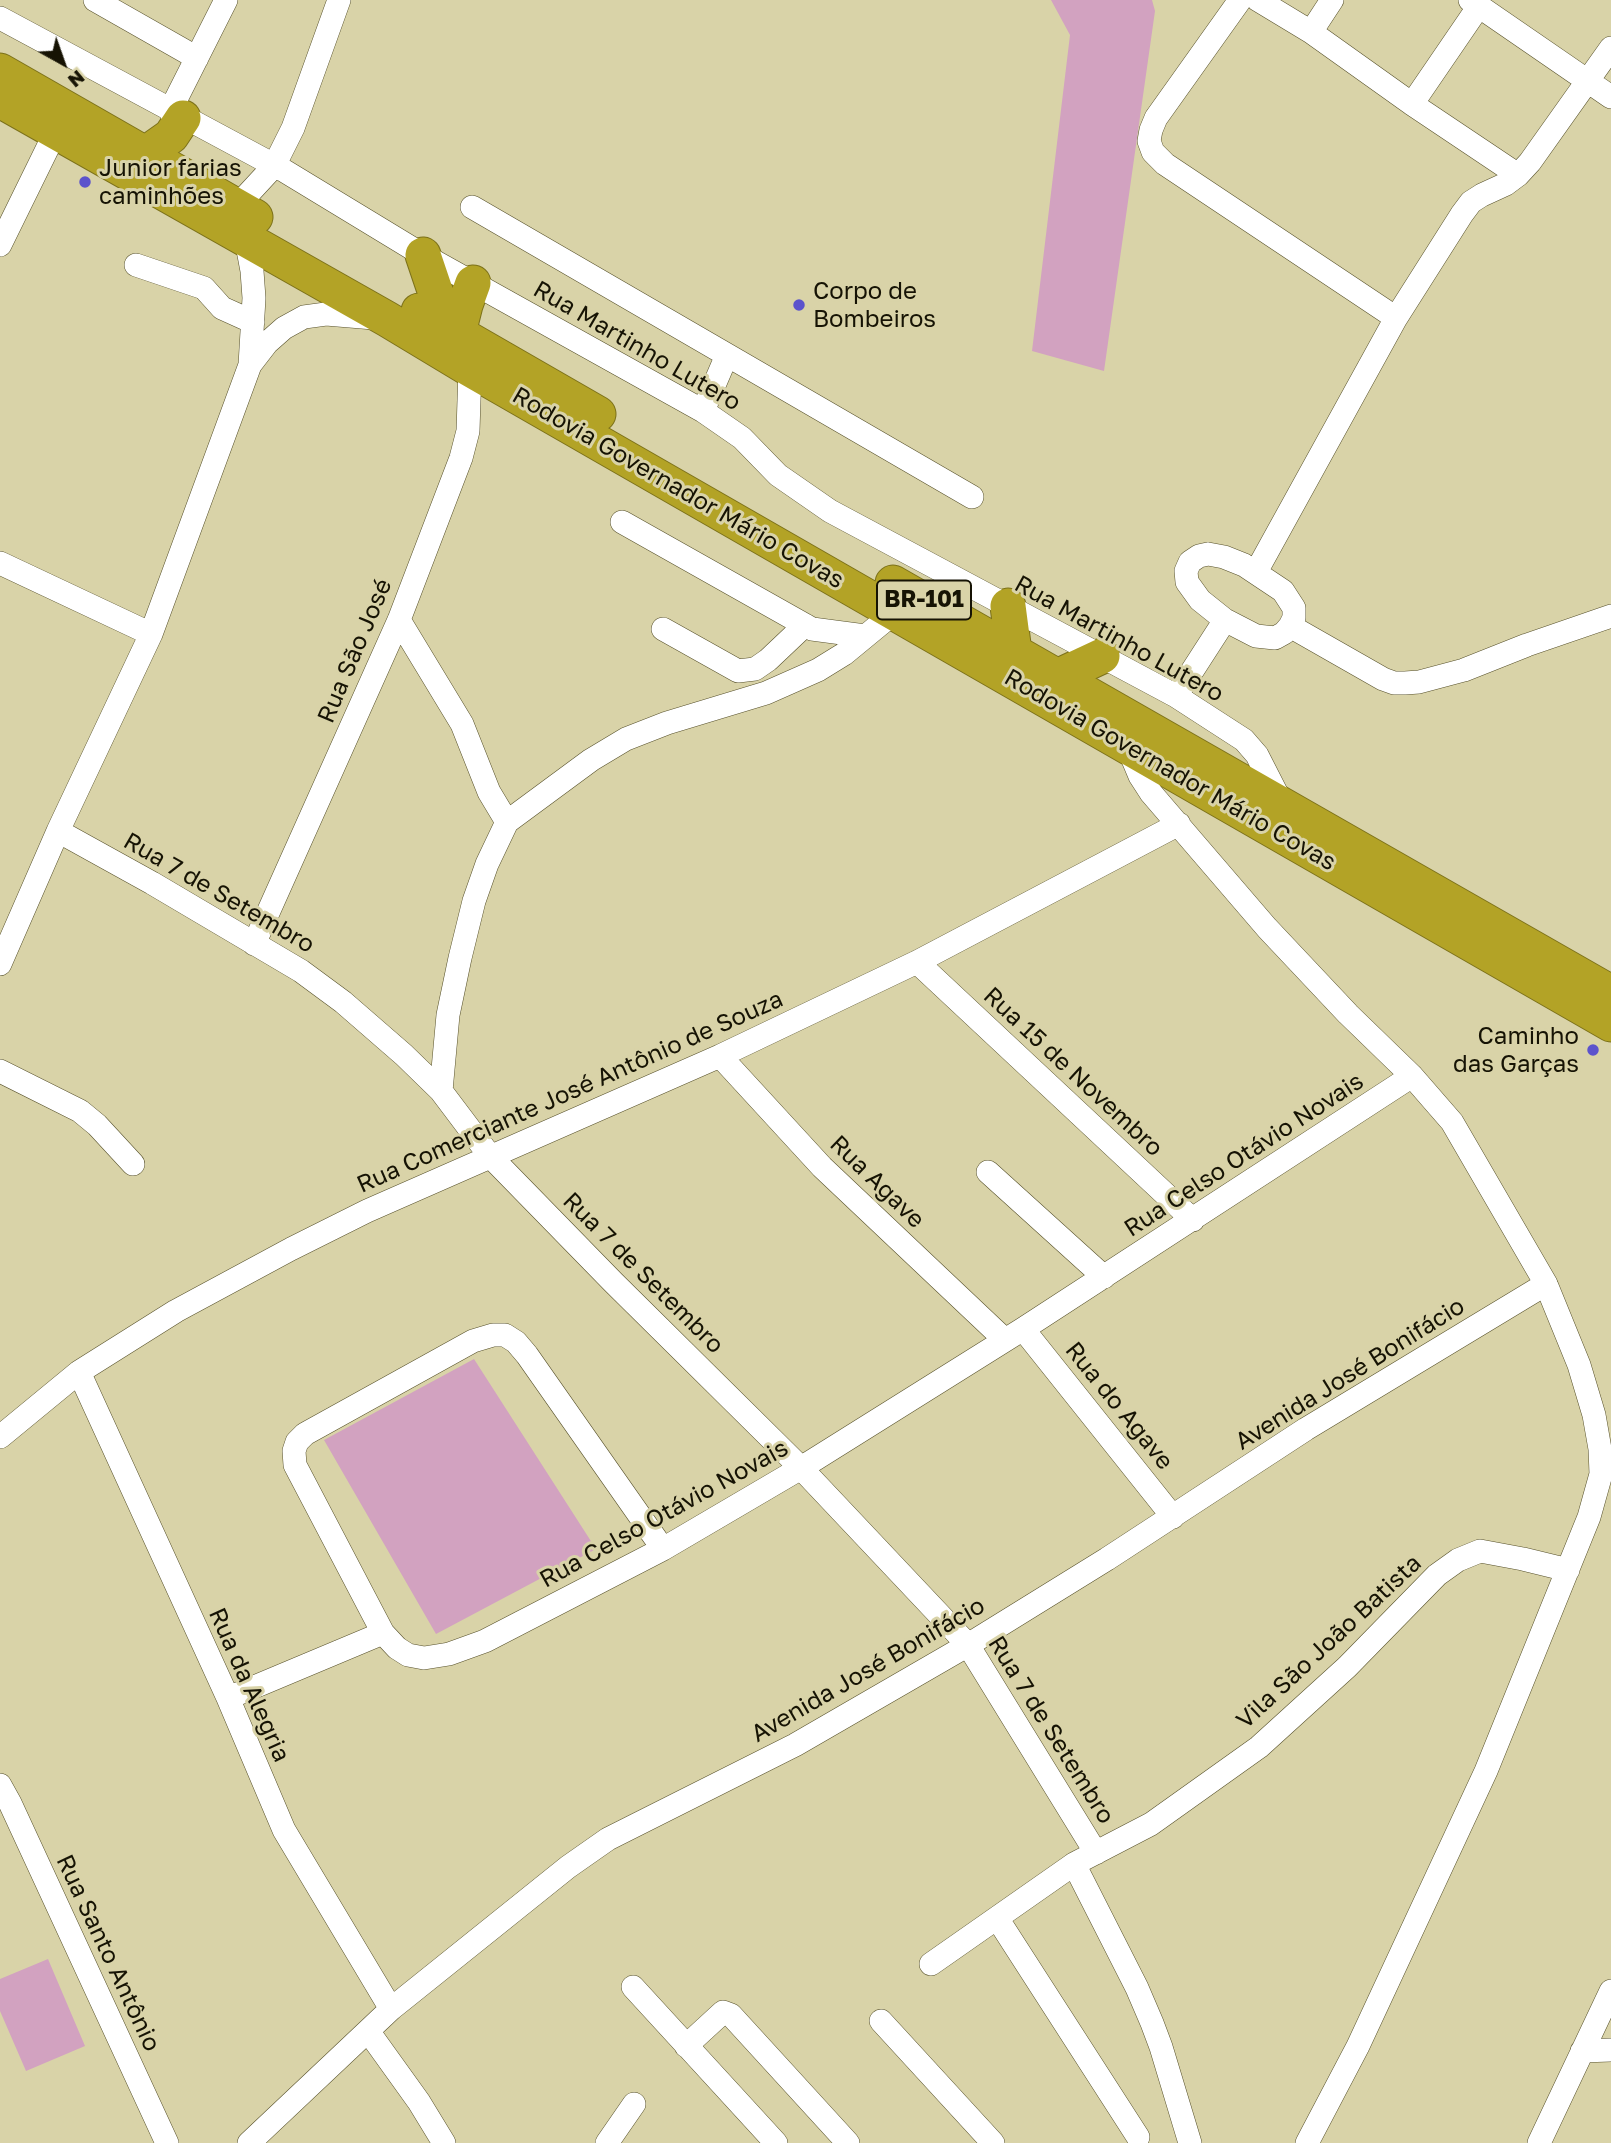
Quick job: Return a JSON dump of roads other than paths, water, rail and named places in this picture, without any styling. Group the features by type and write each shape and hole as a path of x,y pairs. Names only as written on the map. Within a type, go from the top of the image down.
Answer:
{"highway":[{"name":"Rodovia Governador Mário Covas","path":"0,71 147,153 241,223 387,319 470,369 1611,1024"},
{"name":"Rodovia Governador Mário Covas","path":"0,100 56,131 452,330 1611,993"},
{"path":"147,153 172,136 176,114"},
{"path":"424,255 452,330"},
{"path":"452,330 473,283"},
{"path":"1008,606 1014,652"},
{"path":"1057,677 1102,656"}],"street":[{"path":"95,0 197,58"},
{"path":"176,114 197,58 226,0"},
{"path":"0,964 58,831 151,634 250,365 254,298 252,271 241,223 293,128 339,0"},
{"path":"1240,0 1156,118 1149,141 1153,152 1165,164 1396,318"},
{"path":"1258,0 1311,32 1518,175"},
{"path":"1311,32 1332,0"},
{"path":"1412,104 1475,3 1611,97"},
{"name":"Rua Martinho Lutero","path":"0,18 300,180 424,255 703,411 742,438 778,475 802,493 883,541 1175,696 1244,740 1257,755 1282,804"},
{"path":"1256,572 1396,318 1462,214 1471,202 1506,184 1530,162 1611,48"},
{"path":"0,245 56,131"},
{"path":"472,207 972,497"},
{"path":"136,265 204,288 222,308 253,322"},
{"path":"250,365 267,343 284,328 304,317 326,314 387,319"},
{"path":"703,411 727,355"},
{"name":"Rua São José","path":"254,944 399,620 461,458 468,431 470,369"},
{"path":"622,522 812,629 865,636"},
{"path":"1209,554 1224,557 1256,572 1283,591 1294,608 1294,618 1290,626 1275,638 1266,638 1241,629 1225,620 1192,591 1185,571 1190,562 1199,555 1209,554"},
{"path":"0,563 151,634"},
{"path":"442,1091 448,1015 460,958 483,877 507,822 591,760 626,739 667,723 766,693 818,670 844,654 895,612"},
{"path":"1290,626 1383,679 1405,683 1464,670 1611,616"},
{"path":"399,620 463,724 489,792 507,822"},
{"path":"1175,696 1225,620"},
{"path":"663,628 738,671 755,669 805,625"},
{"path":"1127,745 1140,776 1267,928 1348,1014 1412,1076 1452,1122 1546,1284 1579,1365 1594,1415 1600,1450 1601,1474 1597,1492 1568,1570 1480,1783 1358,2046 1307,2143"},
{"name":"Rua Comerciante José Antônio de Souza","path":"0,1437 79,1372 176,1311 290,1249 367,1211 720,1056 916,962 1179,824"},
{"name":"Rua 7 de Setembro","path":"58,831 301,971 343,1002 442,1091 490,1156 801,1468 968,1645 1096,1853"},
{"name":"Rua 15 de Novembro","path":"916,962 1193,1220"},
{"name":"Rua Agave","path":"720,1056 822,1167 1014,1334"},
{"path":"0,1071 80,1111 97,1125 133,1164"},
{"name":"Rua Celso Otávio Novais","path":"383,1633 408,1655 425,1658 449,1654 485,1641 663,1549 801,1468 1014,1334 1412,1076"},
{"path":"988,1172 1104,1277"},
{"name":"Avenida José Bonifácio","path":"249,2143 391,2009 568,1867 608,1839 795,1745 968,1645 1173,1517 1307,1429 1546,1284"},
{"name":"Rua do Agave","path":"1014,1334 1173,1517"},
{"path":"228,1698 383,1633 295,1465 294,1451 297,1442 305,1434 474,1341 493,1335 505,1335 516,1342 663,1549"},
{"name":"Rua da Alegria","path":"79,1372 228,1698 284,1830 391,2009"},
{"name":"Vila São João Batista","path":"931,1964 1074,1864 1151,1824 1259,1747 1347,1667 1437,1575 1458,1560 1480,1551 1568,1570"},
{"name":"Rua Santo Antônio","path":"0,1785 167,2143"},
{"path":"1074,1864 1152,2023 1190,2143"},
{"path":"996,1918 1138,2137"},
{"path":"633,1987 776,2143"},
{"path":"1539,2143 1611,1991"},
{"path":"686,2046 723,2012 732,2015 848,2143"},
{"path":"881,2021 993,2143"},
{"path":"368,2031 419,2102 443,2143"},
{"path":"1582,2051 1611,2050"},
{"path":"607,2143 634,2104"}],"place":[{"name":"Junior farias caminhões","path":"85,182"},
{"name":"Corpo de Bombeiros","path":"799,305"},
{"name":"Caminho das Garças","path":"1593,1050"}]}
